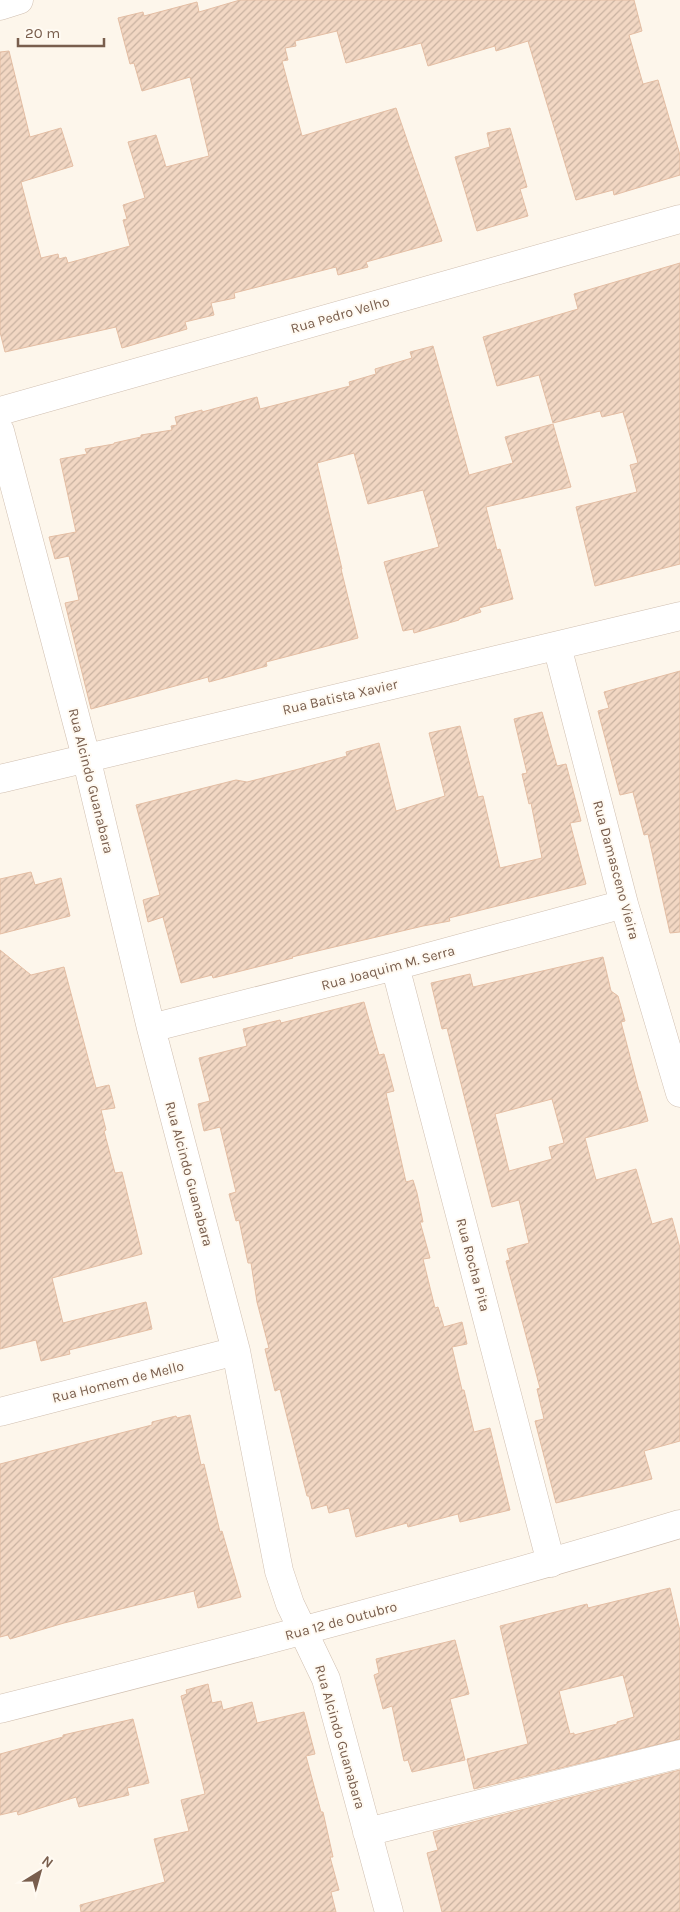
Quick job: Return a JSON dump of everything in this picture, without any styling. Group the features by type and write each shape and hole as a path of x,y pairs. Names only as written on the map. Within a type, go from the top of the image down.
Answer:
{"street":[{"path":"0,6 19,0"},
{"name":"Rua Pedro Velho","path":"0,411 680,219"},
{"name":"Rua Alcindo Guanabara","path":"0,431 86,757 151,1028 236,1351 279,1571 290,1604 326,1679 389,1912"},
{"name":"Rua Batista Xavier","path":"0,779 680,616"},
{"name":"Rua Damasceno Vieira","path":"557,646 624,904 680,1093"},
{"name":"Rua Joaquim M. Serra","path":"151,1028 395,966 624,904"},
{"name":"Rua Rocha Pita","path":"395,966 551,1563"},
{"name":"Rua Homem de Mello","path":"0,1412 236,1351"},
{"name":"Rua 12 de Outubro","path":"0,1709 303,1631 551,1563 680,1524"},
{"path":"367,1832 680,1754"}],"building":[{"path":"240,0 634,0 642,31 629,35 643,84 658,80 680,155 680,175 614,195 613,190 576,200 528,41 496,51 495,46 428,66 421,43 346,63 337,31 295,41 296,46 285,48 288,60 282,61 302,136 396,108 442,241 366,262 368,267 338,275 336,267 234,293 235,298 211,303 214,315 185,322 187,329 122,348 116,327 5,352 0,332 0,52 9,51 30,137 61,128 73,166 21,182 41,258 58,254 59,259 66,257 68,263 130,246 123,220 127,219 123,205 145,198 128,142 156,135 166,167 209,156 190,77 142,91 134,63 130,64 118,18 143,12 144,16 197,2 199,12"},
{"path":"510,128 527,187 520,189 528,216 477,231 455,157 490,147 487,133"},
{"path":"680,263 680,564 595,586 576,507 637,492 630,465 638,463 623,412 602,417 600,411 553,423 539,375 497,386 483,337 578,309 574,294"},
{"path":"433,346 469,475 513,463 505,437 553,424 571,487 486,507 497,550 500,549 513,599 479,608 481,612 459,620 414,633 413,629 403,631 384,562 439,547 423,490 368,504 354,453 317,463 358,638 266,662 267,666 209,682 208,677 91,709 65,603 79,600 69,556 55,559 49,537 76,532 60,459 87,454 85,449 114,444 141,437 141,435 172,430 171,426 177,425 175,417 202,410 202,412 257,397 260,409 350,386 349,382 376,374 375,369 412,358 410,352"},
{"path":"680,671 680,932 670,933 648,834 644,835 633,792 620,795 598,711 609,708 604,692"},
{"path":"542,712 557,766 566,764 581,821 570,823 586,884 449,918 450,921 292,957 213,978 212,975 181,983 163,917 148,922 143,900 160,895 136,805 236,780 247,782 295,770 347,756 346,752 379,743 396,811 445,796 429,733 460,726 478,797 483,796 500,868 542,858 531,803 529,804 522,774 527,773 514,719"},
{"path":"31,872 35,885 61,878 70,916 0,934 0,879"},
{"path":"0,950 31,975 64,967 96,1088 109,1085 115,1108 101,1110 106,1130 104,1131 115,1173 122,1172 142,1254 52,1278 63,1323 146,1302 152,1329 69,1350 70,1354 41,1361 36,1340 0,1349"},
{"path":"603,957 611,991 618,996 625,1021 621,1022 648,1121 585,1138 596,1180 636,1169 652,1224 672,1218 680,1248 680,1441 644,1451 652,1479 556,1503 535,1421 544,1419 537,1389 540,1388 506,1261 510,1260 507,1249 529,1243 519,1200 492,1207 447,1028 442,1029 431,983 470,974 473,987","holes":["552,1099 564,1143 549,1147 552,1159 509,1171 495,1114"]},
{"path":"364,1002 379,1055 384,1054 394,1091 386,1093 406,1182 413,1180 417,1193 423,1222 420,1222 430,1258 423,1259 435,1308 438,1307 444,1327 462,1322 467,1344 452,1347 462,1390 464,1390 474,1432 490,1428 510,1510 460,1522 458,1514 408,1527 407,1523 356,1537 349,1508 329,1513 327,1505 312,1509 309,1496 307,1496 280,1389 275,1391 265,1349 269,1348 257,1302 251,1263 248,1263 239,1220 236,1221 229,1194 236,1192 220,1127 204,1131 198,1104 210,1101 199,1058 247,1046 243,1029 280,1020 281,1023"},
{"path":"190,1415 201,1465 204,1464 220,1532 222,1531 241,1597 198,1608 194,1591 64,1623 10,1639 8,1635 0,1637 0,1464 152,1425 152,1422 176,1416 177,1418"},
{"path":"670,1588 680,1631 680,1739 474,1789 467,1759 528,1744 500,1626 587,1604 588,1608","holes":["623,1675 634,1717 617,1722 617,1724 574,1735 574,1733 570,1734 559,1691"]},
{"path":"455,1640 469,1694 450,1699 465,1760 412,1772 408,1760 404,1761 392,1706 383,1709 374,1675 379,1673 376,1659"},
{"path":"208,1684 212,1703 221,1701 223,1710 252,1702 257,1723 304,1712 315,1754 306,1756 321,1812 323,1812 333,1857 330,1857 339,1890 331,1892 336,1912 81,1912 80,1905 165,1882 154,1839 189,1831 181,1800 205,1794 181,1696 187,1694 186,1690"},
{"path":"133,1719 149,1783 127,1788 129,1795 79,1807 76,1797 18,1815 17,1811 0,1815 0,1754 63,1737 63,1735"},
{"path":"680,1770 680,1912 442,1912 427,1853 438,1850 433,1832"}]}
